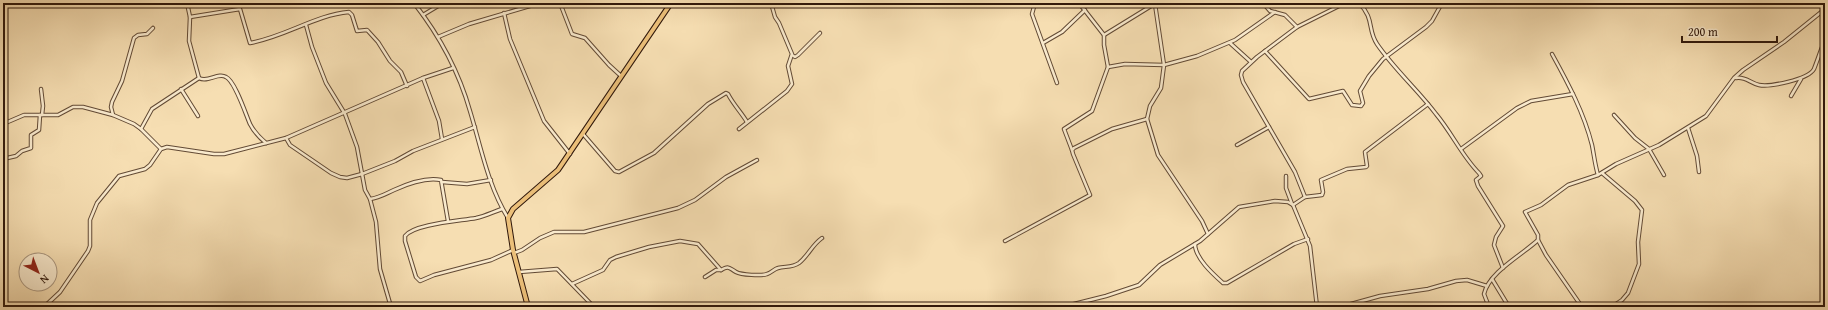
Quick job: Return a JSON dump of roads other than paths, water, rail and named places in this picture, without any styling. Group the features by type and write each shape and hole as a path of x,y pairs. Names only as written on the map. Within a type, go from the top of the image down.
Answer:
{"main road":[{"path":"528,307 513,252 508,218 513,209 558,170 671,3"}],"street":[{"path":"187,3 190,17 189,41 199,78"},
{"path":"414,3 438,37 464,92 491,180 502,209 508,218"},
{"path":"423,15 443,3"},
{"path":"438,37 469,24 504,13 531,7 540,3"},
{"path":"560,3 572,34 584,38 621,76"},
{"path":"739,129 792,86 788,66 792,54 779,22 775,17 771,3"},
{"path":"1035,3 1032,14 1057,83"},
{"path":"1005,241 1090,195 1064,129 1092,111 1108,67 1104,45 1104,35 1080,3"},
{"path":"1104,35 1156,3 1164,65 1161,88 1150,106 1148,118 1158,154 1202,221 1208,234"},
{"path":"1263,3 1268,9 1285,15 1297,27"},
{"path":"1305,197 1295,172 1242,79 1242,71 1251,62 1297,27 1345,3"},
{"path":"1359,3 1370,19 1374,39 1428,104 1461,149 1466,159 1480,173 1481,176 1476,180 1478,186 1503,226 1496,237 1494,245 1503,268"},
{"path":"1265,51 1309,99 1343,91 1352,105 1359,106 1363,103 1360,93 1366,80 1376,66 1426,27 1432,21 1442,3"},
{"path":"1819,3 1825,6"},
{"path":"190,17 240,9 250,43 294,30 329,15 349,12 352,15 357,31 368,31 378,42 390,61 401,72 407,86"},
{"path":"1582,307 1546,254 1538,240 1538,235 1525,212 1542,206 1568,185 1598,175 1669,140 1688,128 1711,112 1734,78 1743,70 1784,42 1825,9"},
{"path":"1043,43 1062,32 1085,10"},
{"path":"1108,67 1129,64 1164,65 1197,56 1230,43 1275,12"},
{"path":"504,13 510,39 544,121 570,154"},
{"path":"306,25 312,48 326,83 345,114 357,147 365,190 370,198 377,231 380,269 391,307"},
{"path":"113,115 111,107 112,102 122,81 134,38 147,34 153,28"},
{"path":"792,54 794,57 796,56 820,32"},
{"path":"1734,78 1741,77 1762,85 1788,82 1801,78 1814,69 1825,40"},
{"path":"1230,43 1251,62"},
{"path":"1552,54 1573,94 1592,144 1598,175"},
{"path":"44,307 60,292 88,251 90,246 90,220 97,203 112,183 120,176 144,169 150,165 161,149 166,147 224,154 286,138 345,114 423,78 453,68"},
{"path":"142,129 152,109 181,89 199,78 204,80 223,76 229,78 245,110 250,125 258,136 266,143"},
{"path":"423,78 439,121 442,138"},
{"path":"1791,96 1801,78"},
{"path":"3,159 16,156 22,151 31,148 31,135 39,130 43,106 41,89"},
{"path":"181,89 198,116"},
{"path":"583,134 615,171 619,172 654,153 708,104 726,93 728,94 731,102 738,107 747,122"},
{"path":"1461,149 1526,103 1573,94"},
{"path":"1062,307 1106,296 1139,285 1160,265 1195,244 1239,207 1275,201 1293,205 1305,197 1322,195 1323,192 1320,183 1322,179 1347,169 1366,168 1365,152 1428,104"},
{"path":"3,124 24,115 58,115 73,107 83,107 113,115 142,129 161,149"},
{"path":"1614,114 1636,138 1649,149 1664,174"},
{"path":"1072,150 1090,139 1112,129 1148,118"},
{"path":"286,138 290,145 331,172 340,177 347,178 362,174 442,138 475,127"},
{"path":"1237,145 1269,127"},
{"path":"1688,128 1697,156 1699,172"},
{"path":"502,209 477,218 448,222 412,230 404,236 416,277 420,281 434,275 522,250 540,238 554,232 584,232 678,208 695,200 726,177 756,160"},
{"path":"1602,173 1635,201 1642,210 1638,242 1640,264 1628,293 1616,304 1618,307"},
{"path":"1286,176 1287,193 1308,238 1317,307"},
{"path":"370,198 380,197 398,188 418,182 437,179 441,180 442,182 467,184 491,180"},
{"path":"442,182 448,222"},
{"path":"705,277 716,270 721,270 726,266 731,267 737,273 755,276 767,274 776,268 798,264 813,245 822,238"},
{"path":"1195,244 1199,257 1217,277 1224,283 1227,283 1294,244 1308,238"},
{"path":"1489,307 1484,294 1492,279 1503,268 1538,240"},
{"path":"572,284 603,270 610,260 616,257 649,247 680,241 698,244 721,270"},
{"path":"519,272 555,269 559,271 594,307"},
{"path":"1492,279 1509,307"},
{"path":"1350,307 1351,304 1380,296 1414,291 1456,281 1467,280 1487,286"}]}
